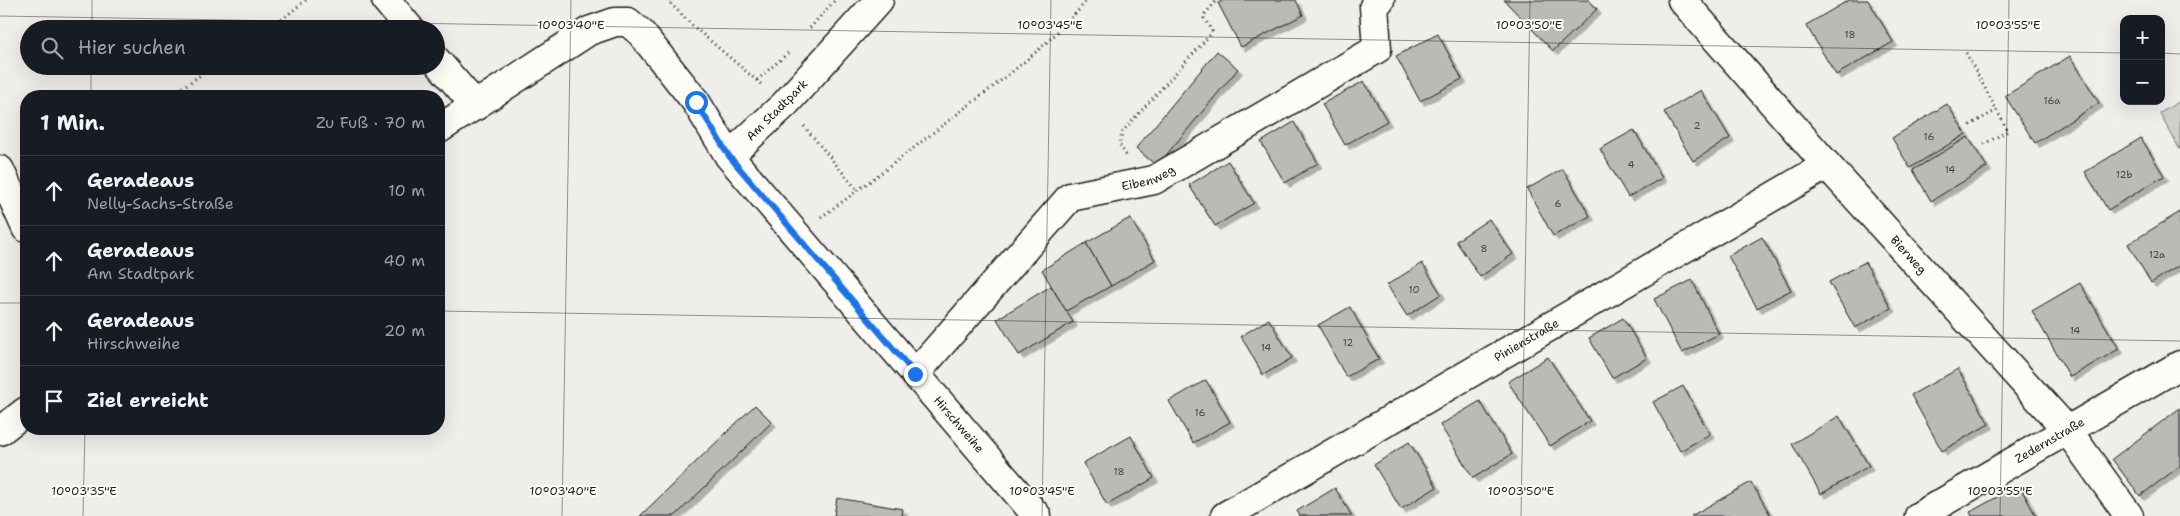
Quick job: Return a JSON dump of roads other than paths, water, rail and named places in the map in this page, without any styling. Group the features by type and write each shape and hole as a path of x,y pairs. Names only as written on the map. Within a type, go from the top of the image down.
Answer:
{"street":[{"path":"386,0 403,20"},
{"name":"Am Stadtpark","path":"729,156 784,104 879,0"},
{"name":"Eibenweg","path":"915,374 1070,198 1154,180 1377,49 1374,6 1380,0"},
{"name":"Bierweg","path":"1682,0 1827,165 2068,431 2129,516"},
{"path":"445,125 589,31 615,22 628,22 641,33 696,102 729,156"},
{"path":"445,70 476,106"},
{"name":"Hirschweihe","path":"729,156 1037,516"},
{"name":"Pinienstraße","path":"1225,516 1827,165"},
{"path":"0,170 20,215"},
{"name":"Zedernstraße","path":"1919,516 2180,365"},
{"path":"0,430 20,415"}]}
